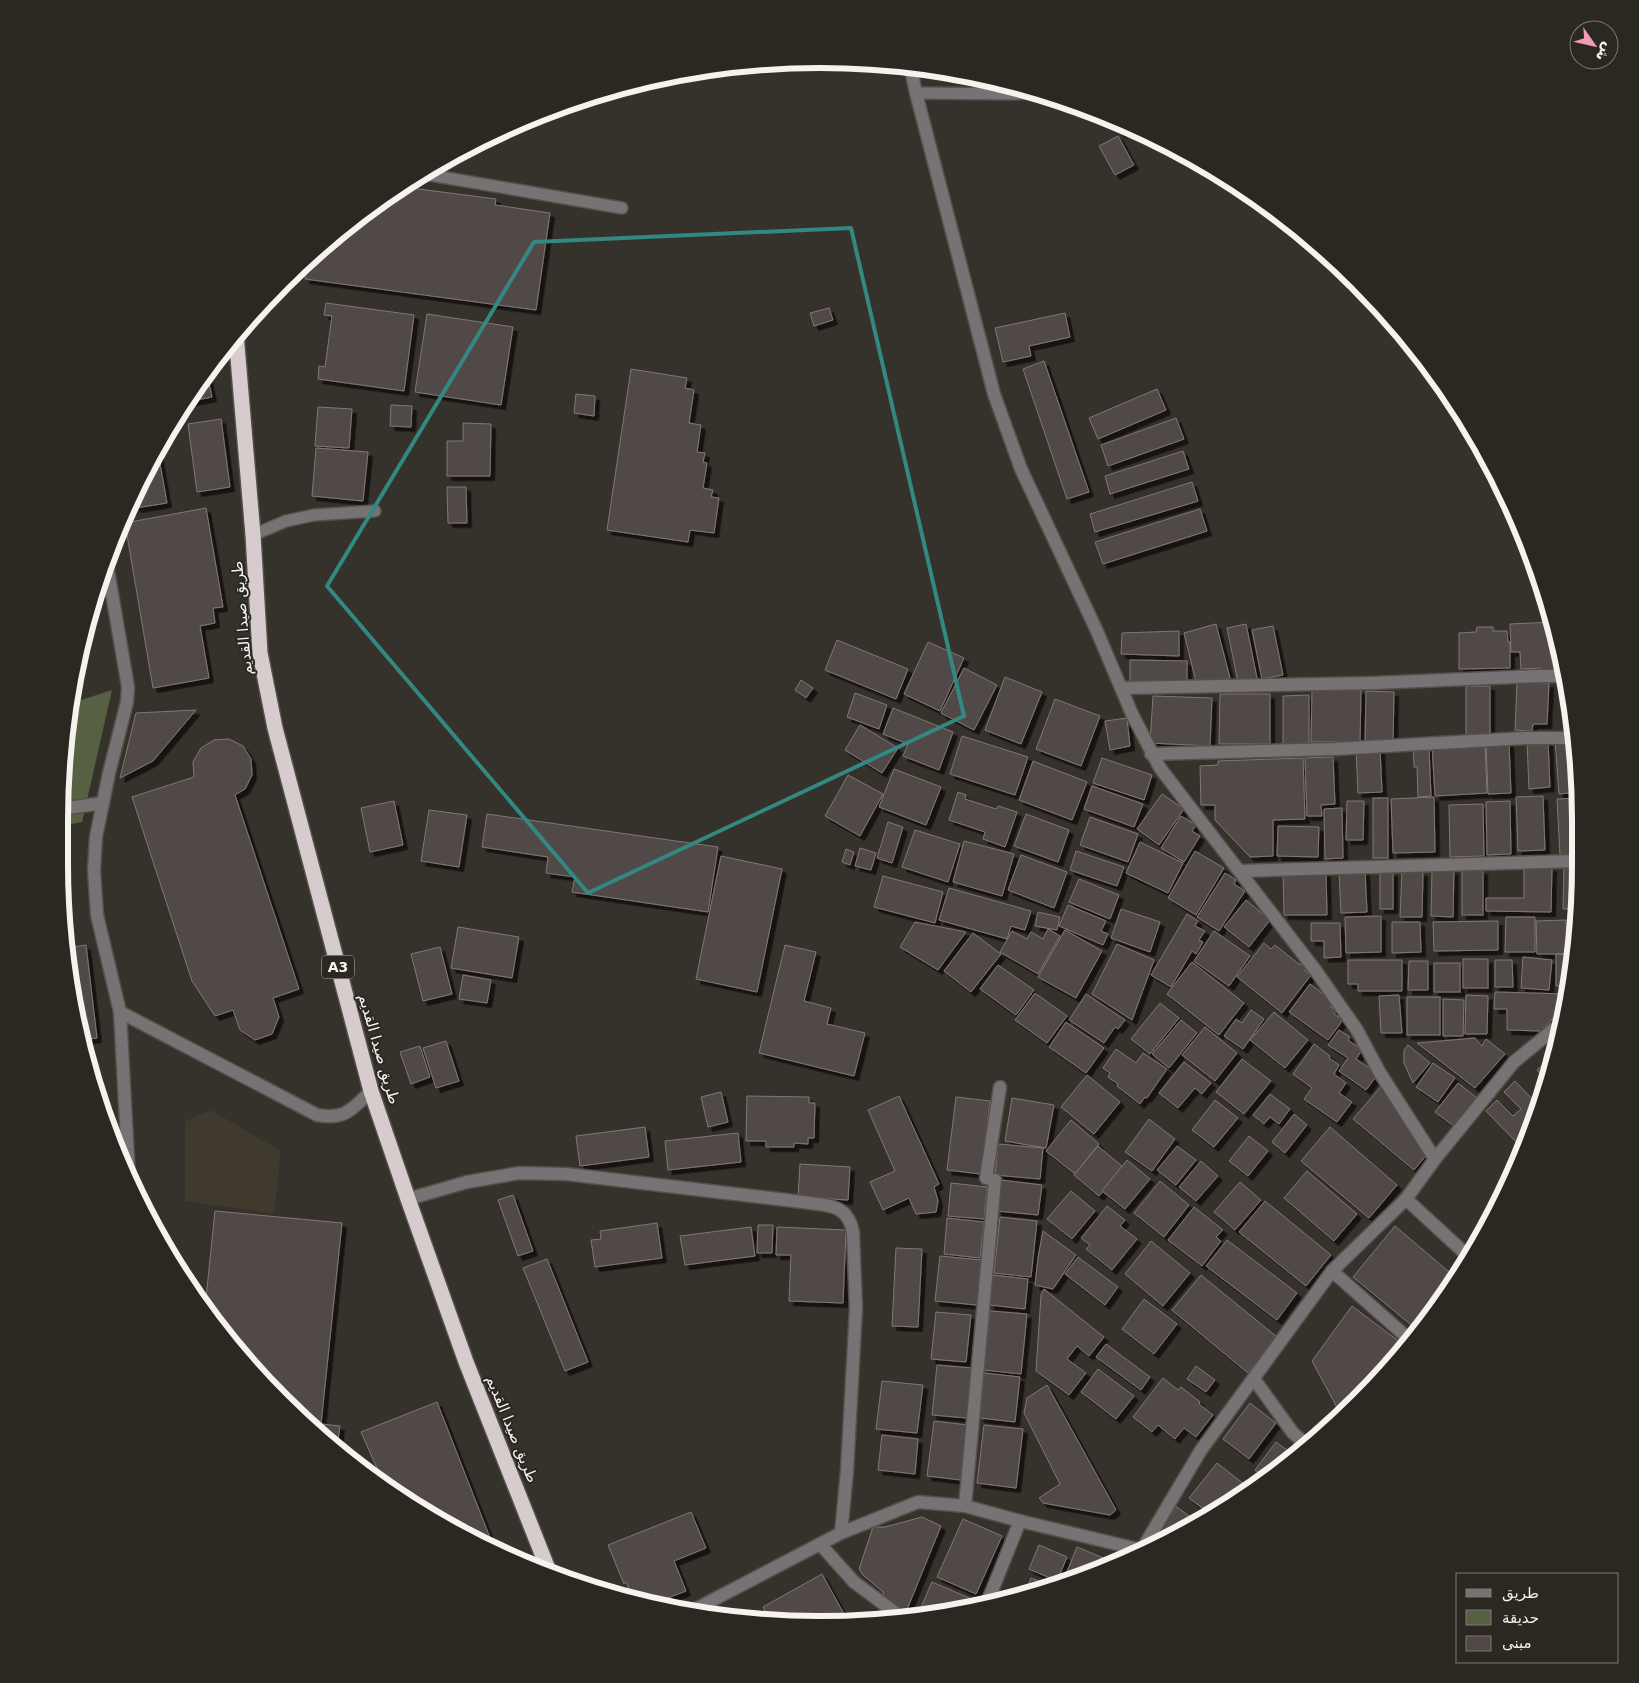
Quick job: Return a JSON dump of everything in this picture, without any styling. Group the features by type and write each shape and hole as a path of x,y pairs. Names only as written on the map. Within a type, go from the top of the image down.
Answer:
{"highway":[{"name":"طريق صيدا القديم","path":"237,345 253,534 260,653 275,728 371,1091 466,1362 546,1563"}],"street":[{"path":"912,73 994,394 1021,469 1076,586 1132,714 1160,768 1316,971 1357,1030 1380,1072 1435,1159"},
{"path":"109,574 128,687 127,702 96,837 94,870 97,916 120,1012 128,1157"},
{"path":"1122,688 1373,683 1558,676"},
{"path":"1152,754 1335,749 1526,738 1567,738"},
{"path":"68,808 103,803"},
{"path":"1240,871 1572,861"},
{"path":"120,1012 317,1115 337,1116 349,1112 371,1091"},
{"path":"1148,1540 1201,1450 1332,1271 1406,1199 1435,1159 1514,1062 1552,1031"},
{"path":"965,1506 995,1180 986,1178 1000,1087"},
{"path":"408,1199 467,1182 519,1173 566,1174 803,1202 838,1208 846,1214 851,1221 853,1232 856,1308 847,1471 841,1533"},
{"path":"1406,1199 1463,1252"},
{"path":"1332,1271 1404,1335"},
{"path":"1254,1379 1293,1433 1301,1440"},
{"path":"702,1606 841,1533 918,1502 965,1506 1020,1522 1129,1548"},
{"path":"990,1595 1020,1522"},
{"path":"820,1544 854,1582 894,1611"}],"lane":[{"path":"916,93 1017,94"},
{"path":"432,175 622,208"},
{"path":"253,534 286,521 314,515 375,511"}],"highlighted area":[{"path":"851,228 964,716 588,893 327,586 534,242"}],"shaded area":[{"path":"211,1110 281,1151 274,1214 185,1201 185,1121"}],"green space":[{"path":"112,690 82,822 68,825 69,770 77,701"}],"building":[{"path":"1118,136 1134,165 1115,175 1099,146"},
{"path":"412,188 496,199 495,205 550,213 536,310 305,279 306,271 324,254 362,223"},
{"path":"326,303 414,315 404,391 318,379 319,366 325,367 332,316 324,315"},
{"path":"829,308 833,320 814,326 810,313"},
{"path":"1065,313 1070,337 1029,346 1031,356 1003,362 995,328"},
{"path":"427,314 513,327 501,405 415,392"},
{"path":"1044,361 1089,492 1067,499 1023,369"},
{"path":"631,369 687,378 685,388 694,390 689,423 701,425 697,452 705,453 703,462 707,463 703,488 713,490 711,497 719,498 714,533 690,530 688,542 607,530"},
{"path":"209,382 212,397 195,400"},
{"path":"1157,389 1166,410 1098,439 1089,418"},
{"path":"576,394 595,396 594,416 574,413"},
{"path":"391,405 412,406 411,427 390,426"},
{"path":"318,407 352,409 349,448 315,446"},
{"path":"1176,418 1184,439 1108,466 1101,445"},
{"path":"221,419 230,487 197,492 188,424"},
{"path":"463,423 491,424 490,476 447,476 447,441 463,441"},
{"path":"316,448 368,452 363,501 312,496"},
{"path":"1183,451 1189,469 1110,494 1105,476"},
{"path":"159,460 167,503 136,508 145,487"},
{"path":"1192,482 1198,501 1095,532 1090,514"},
{"path":"447,487 466,487 467,523 448,523"},
{"path":"206,508 223,607 213,608 215,623 200,626 209,678 153,688 126,530 129,522"},
{"path":"1200,509 1207,531 1103,564 1095,542"},
{"path":"1545,622 1556,670 1541,671 1541,668 1521,669 1520,652 1511,652 1510,624"},
{"path":"1216,624 1230,678 1197,686 1184,633"},
{"path":"1246,624 1257,678 1238,682 1227,628"},
{"path":"1273,626 1283,675 1262,679 1252,630"},
{"path":"1477,627 1493,627 1493,631 1507,631 1508,642 1510,642 1510,668 1459,669 1459,633 1476,632"},
{"path":"1179,631 1179,656 1121,654 1122,633"},
{"path":"837,640 908,669 896,699 825,670"},
{"path":"928,642 964,658 940,711 904,694"},
{"path":"1130,660 1187,661 1187,685 1130,685"},
{"path":"964,668 997,685 974,730 941,713"},
{"path":"1005,677 1042,692 1021,744 985,730"},
{"path":"801,680 813,688 806,698 795,690"},
{"path":"1517,682 1549,683 1547,724 1533,724 1532,731 1515,730"},
{"path":"1466,686 1490,686 1490,735 1466,735"},
{"path":"1312,690 1361,690 1360,742 1311,742"},
{"path":"1366,691 1394,692 1393,743 1365,742"},
{"path":"855,693 887,705 879,729 847,717"},
{"path":"1220,694 1270,694 1270,744 1219,744"},
{"path":"1309,695 1309,743 1283,744 1283,696"},
{"path":"1153,696 1212,698 1210,746 1150,743"},
{"path":"1055,699 1100,716 1081,766 1036,749"},
{"path":"893,708 953,732 939,770 903,756 908,744 883,734"},
{"path":"196,710 153,761 120,778 136,713"},
{"path":"1127,718 1130,746 1110,750 1105,721"},
{"path":"860,725 898,748 882,773 845,750"},
{"path":"962,736 1028,757 1015,795 950,774"},
{"path":"1567,738 1571,793 1559,794 1555,739"},
{"path":"229,739 243,746 251,759 252,775 245,789 235,795 299,989 273,998 279,1017 272,1034 255,1040 240,1030 233,1010 215,1016 192,981 132,797 194,777 193,762 201,748 214,740"},
{"path":"1548,740 1550,787 1529,789 1527,741"},
{"path":"1485,742 1487,793 1435,796 1432,745"},
{"path":"1509,742 1511,793 1488,794 1486,743"},
{"path":"1413,747 1429,747 1431,796 1418,797 1417,767 1414,767"},
{"path":"1380,748 1382,792 1358,793 1356,749"},
{"path":"1333,757 1335,804 1321,805 1322,816 1307,816 1305,758"},
{"path":"1102,758 1152,775 1144,800 1093,783"},
{"path":"1303,758 1305,819 1273,820 1273,856 1250,857 1215,820 1215,805 1201,805 1200,766 1218,765 1218,761"},
{"path":"1033,761 1087,782 1072,820 1019,800"},
{"path":"894,769 941,787 926,825 879,807"},
{"path":"848,775 883,794 860,836 825,816"},
{"path":"1092,786 1143,804 1134,827 1084,809"},
{"path":"958,792 966,795 965,799 996,809 998,806 1017,812 1005,847 983,839 985,832 949,820"},
{"path":"1162,794 1184,809 1159,845 1137,829"},
{"path":"1543,796 1545,850 1518,851 1516,797"},
{"path":"1434,797 1435,852 1393,853 1391,799"},
{"path":"1373,798 1388,798 1388,858 1373,858"},
{"path":"1571,798 1572,854 1560,855 1557,799"},
{"path":"394,801 403,845 370,852 361,808"},
{"path":"1347,801 1364,801 1363,840 1346,840"},
{"path":"1510,801 1511,854 1487,855 1486,802"},
{"path":"1483,804 1484,856 1450,857 1449,805"},
{"path":"1342,808 1343,858 1325,859 1324,809"},
{"path":"429,810 467,815 459,867 421,861"},
{"path":"487,814 718,847 708,912 572,892 575,877 546,873 548,857 482,847"},
{"path":"1026,814 1069,830 1058,862 1014,846"},
{"path":"1181,816 1196,825 1192,831 1200,836 1184,862 1161,848"},
{"path":"1090,817 1138,834 1128,862 1080,845"},
{"path":"888,822 903,827 892,863 877,858"},
{"path":"1278,826 1319,827 1318,857 1277,856"},
{"path":"915,830 960,844 948,882 902,867"},
{"path":"964,841 1014,854 1002,896 953,882"},
{"path":"1140,842 1183,863 1168,893 1126,873"},
{"path":"860,848 876,853 871,870 855,866"},
{"path":"846,849 854,852 850,865 842,862"},
{"path":"1076,851 1124,867 1117,886 1070,870"},
{"path":"1195,851 1224,868 1196,915 1168,898"},
{"path":"1021,855 1067,872 1054,908 1008,890"},
{"path":"721,856 782,869 757,992 696,979"},
{"path":"1564,866 1572,866 1570,909 1563,909"},
{"path":"1524,867 1552,867 1551,912 1486,911 1486,898 1524,898"},
{"path":"1432,870 1454,870 1453,917 1431,916"},
{"path":"1462,870 1483,870 1483,915 1462,915"},
{"path":"1365,871 1367,912 1341,913 1339,872"},
{"path":"1402,871 1423,872 1422,917 1400,917"},
{"path":"1326,872 1327,915 1284,915 1283,873"},
{"path":"1380,872 1393,872 1393,909 1380,909"},
{"path":"1225,873 1236,880 1234,884 1245,891 1219,931 1197,917"},
{"path":"883,876 943,892 935,923 874,907"},
{"path":"1079,879 1119,895 1110,919 1069,902"},
{"path":"949,888 1031,911 1025,930 1011,926 1007,939 939,920"},
{"path":"1246,900 1270,920 1249,947 1224,927"},
{"path":"1068,905 1106,921 1101,931 1108,934 1103,945 1059,926"},
{"path":"1121,909 1160,922 1150,952 1111,938"},
{"path":"1038,912 1060,917 1057,930 1035,926"},
{"path":"1187,914 1198,921 1195,926 1205,931 1199,940 1203,942 1196,954 1192,951 1171,987 1151,975"},
{"path":"1381,916 1381,952 1346,953 1345,917"},
{"path":"1506,917 1535,917 1535,952 1505,952"},
{"path":"1566,920 1566,954 1537,954 1536,921"},
{"path":"1498,921 1498,950 1434,951 1433,922"},
{"path":"915,922 966,932 938,970 900,947"},
{"path":"1392,922 1420,922 1421,952 1392,953"},
{"path":"1311,923 1340,923 1341,957 1324,958 1324,941 1311,941"},
{"path":"458,927 519,937 512,978 451,968"},
{"path":"1048,929 1060,936 1038,974 1000,952 1012,931 1027,939 1031,932 1043,939"},
{"path":"1065,930 1102,951 1076,998 1038,977"},
{"path":"1214,931 1250,956 1229,986 1194,961"},
{"path":"973,933 1001,954 971,992 944,971"},
{"path":"1264,943 1271,949 1275,945 1300,965 1301,963 1307,968 1305,971 1311,975 1282,1013 1237,977"},
{"path":"1117,944 1154,960 1132,1020 1092,994"},
{"path":"86,945 97,1038 89,1039 82,1010 72,947"},
{"path":"785,945 816,952 804,1001 831,1008 827,1024 865,1033 854,1076 759,1053"},
{"path":"440,947 452,994 423,1001 411,954"},
{"path":"1556,954 1566,955 1561,986 1556,986"},
{"path":"1523,957 1552,960 1549,990 1521,988"},
{"path":"1463,959 1488,959 1488,988 1463,988"},
{"path":"1348,960 1402,960 1402,991 1358,991 1358,984 1348,984"},
{"path":"1495,960 1512,960 1513,987 1495,987"},
{"path":"1409,961 1428,961 1428,990 1408,990"},
{"path":"1192,962 1244,1003 1219,1035 1167,994"},
{"path":"1434,963 1460,963 1460,992 1434,992"},
{"path":"998,965 1034,990 1016,1015 980,989"},
{"path":"463,975 491,980 487,1003 459,999"},
{"path":"1310,984 1334,1002 1331,1007 1336,1011 1334,1014 1343,1020 1328,1040 1289,1012"},
{"path":"1495,992 1560,994 1556,1016 1541,1031 1507,1030 1507,1009 1494,1009"},
{"path":"1035,993 1067,1016 1047,1043 1015,1020"},
{"path":"1086,994 1125,1020 1118,1029 1115,1027 1104,1043 1069,1020"},
{"path":"1399,995 1402,1033 1381,1033 1379,996"},
{"path":"1466,995 1488,996 1487,1034 1465,1034"},
{"path":"1407,997 1440,997 1440,1035 1407,1035"},
{"path":"1443,999 1464,1000 1463,1036 1443,1036"},
{"path":"1160,1003 1179,1018 1150,1054 1131,1039"},
{"path":"1251,1010 1264,1019 1243,1049 1224,1036 1236,1019 1242,1023"},
{"path":"1274,1012 1308,1040 1285,1068 1250,1040"},
{"path":"1181,1020 1197,1033 1169,1068 1152,1054"},
{"path":"1066,1022 1104,1048 1086,1073 1049,1047"},
{"path":"1205,1027 1237,1053 1215,1081 1182,1055"},
{"path":"1339,1030 1350,1037 1348,1040 1362,1050 1356,1059 1378,1074 1366,1090 1339,1071 1348,1058 1328,1045"},
{"path":"1475,1038 1482,1046 1486,1039 1505,1054 1475,1088 1417,1043"},
{"path":"446,1041 459,1081 436,1088 423,1048"},
{"path":"1314,1044 1339,1065 1334,1074 1346,1083 1339,1093 1352,1102 1337,1122 1304,1099 1312,1088 1293,1074"},
{"path":"1408,1045 1430,1063 1413,1083 1404,1063 1404,1050"},
{"path":"420,1046 430,1077 411,1084 400,1052"},
{"path":"1116,1049 1136,1063 1143,1053 1167,1069 1147,1098 1145,1097 1140,1104 1117,1086 1118,1084 1108,1077 1110,1073 1103,1068"},
{"path":"1242,1059 1271,1081 1244,1114 1216,1092"},
{"path":"1184,1062 1211,1083 1202,1094 1195,1088 1178,1108 1159,1093"},
{"path":"1433,1063 1455,1078 1438,1102 1416,1087"},
{"path":"1545,1063 1541,1075 1537,1070"},
{"path":"1087,1075 1120,1102 1094,1134 1061,1107"},
{"path":"1515,1081 1533,1100 1517,1143 1486,1111 1497,1100 1513,1116 1521,1109 1504,1092"},
{"path":"1458,1083 1477,1098 1455,1127 1435,1112"},
{"path":"1383,1084 1428,1153 1414,1170 1353,1119"},
{"path":"721,1092 728,1122 708,1127 701,1097"},
{"path":"1270,1094 1290,1109 1279,1124 1270,1117 1264,1124 1253,1115"},
{"path":"747,1096 809,1097 809,1103 815,1103 814,1138 808,1138 808,1144 794,1143 794,1147 766,1147 766,1141 746,1141"},
{"path":"899,1096 939,1184 934,1187 938,1201 936,1212 916,1214 909,1198 883,1210 870,1182 895,1171 868,1110"},
{"path":"956,1097 990,1101 981,1174 947,1170"},
{"path":"1012,1098 1054,1105 1046,1148 1005,1141"},
{"path":"1215,1100 1238,1118 1214,1147 1192,1130"},
{"path":"1294,1114 1307,1125 1285,1153 1272,1142"},
{"path":"1149,1119 1175,1139 1152,1171 1125,1152"},
{"path":"1071,1120 1099,1144 1075,1174 1046,1151"},
{"path":"645,1127 649,1157 580,1166 576,1136"},
{"path":"1330,1127 1397,1185 1369,1218 1301,1161"},
{"path":"738,1133 741,1162 668,1170 665,1141"},
{"path":"1249,1136 1268,1151 1248,1176 1229,1161"},
{"path":"998,1144 1043,1148 1040,1179 995,1175"},
{"path":"1098,1146 1123,1167 1099,1196 1074,1175"},
{"path":"1177,1146 1196,1160 1176,1185 1157,1170"},
{"path":"1127,1160 1150,1179 1125,1209 1102,1191"},
{"path":"1201,1161 1218,1176 1196,1201 1179,1187"},
{"path":"800,1164 850,1167 848,1200 798,1197"},
{"path":"1307,1171 1357,1214 1334,1241 1284,1198"},
{"path":"1001,1180 1042,1185 1038,1215 997,1211"},
{"path":"1160,1181 1189,1205 1164,1237 1134,1213"},
{"path":"1240,1182 1261,1200 1235,1230 1214,1212"},
{"path":"951,1183 987,1187 984,1219 948,1216"},
{"path":"1071,1191 1095,1211 1072,1239 1047,1219"},
{"path":"513,1195 533,1251 518,1256 498,1200"},
{"path":"1265,1201 1331,1255 1306,1286 1239,1232"},
{"path":"1107,1206 1125,1220 1120,1226 1137,1239 1112,1270 1086,1249 1090,1245 1081,1238"},
{"path":"1194,1207 1223,1230 1216,1237 1221,1241 1202,1266 1168,1240"},
{"path":"215,1211 342,1223 321,1424 340,1426 338,1440 288,1395 254,1359 206,1298"},
{"path":"1000,1217 1037,1221 1031,1277 994,1273"},
{"path":"947,1218 984,1222 980,1258 944,1254"},
{"path":"657,1223 662,1258 595,1267 591,1240 601,1239 600,1231"},
{"path":"758,1225 773,1225 772,1253 757,1253"},
{"path":"1395,1226 1450,1273 1412,1326 1353,1277"},
{"path":"751,1227 755,1256 685,1265 680,1236"},
{"path":"777,1227 846,1230 843,1303 789,1301 791,1255 776,1255"},
{"path":"1043,1231 1076,1255 1053,1289 1035,1285"},
{"path":"1227,1240 1297,1293 1277,1320 1206,1266"},
{"path":"1151,1241 1190,1273 1163,1306 1125,1274"},
{"path":"896,1248 922,1249 918,1327 892,1326"},
{"path":"940,1256 981,1260 977,1305 935,1301"},
{"path":"1078,1257 1118,1287 1105,1305 1065,1274"},
{"path":"547,1259 588,1362 565,1371 523,1268"},
{"path":"993,1275 1028,1279 1025,1309 990,1305"},
{"path":"1201,1275 1277,1337 1248,1373 1172,1310"},
{"path":"1044,1289 1104,1337 1089,1356 1077,1346 1067,1359 1086,1373 1069,1395 1036,1371 1041,1295"},
{"path":"1144,1299 1177,1324 1154,1354 1122,1329"},
{"path":"1352,1306 1399,1342 1337,1408 1312,1361"},
{"path":"990,1311 1027,1314 1021,1374 984,1370"},
{"path":"936,1312 971,1315 966,1362 931,1359"},
{"path":"1106,1344 1150,1377 1141,1390 1096,1357"},
{"path":"937,1365 972,1368 967,1418 932,1415"},
{"path":"1196,1366 1215,1380 1206,1392 1187,1379"},
{"path":"1098,1369 1134,1396 1116,1419 1081,1392"},
{"path":"984,1373 1020,1377 1015,1422 980,1418"},
{"path":"1163,1378 1178,1390 1181,1387 1213,1415 1196,1437 1184,1428 1175,1439 1158,1425 1152,1432 1133,1417"},
{"path":"882,1381 923,1385 917,1433 876,1429"},
{"path":"1047,1385 1116,1510 1110,1515 1043,1503 1039,1498 1060,1484 1024,1413 1027,1398"},
{"path":"437,1402 491,1540 443,1515 379,1472 361,1432"},
{"path":"1250,1403 1276,1423 1249,1459 1223,1439"},
{"path":"934,1421 968,1425 961,1480 927,1476"},
{"path":"984,1425 1023,1429 1016,1488 977,1483"},
{"path":"882,1435 918,1439 915,1474 878,1470"},
{"path":"1276,1442 1288,1451 1259,1473 1255,1470"},
{"path":"1217,1463 1244,1484 1204,1510 1189,1498"},
{"path":"1174,1505 1191,1518 1163,1532 1157,1527"},
{"path":"691,1512 706,1548 674,1561 686,1591 665,1599 630,1591 626,1582 624,1584 608,1545"},
{"path":"922,1517 941,1526 907,1610 903,1611 885,1603 883,1592 863,1575 859,1569 873,1527 885,1527"},
{"path":"963,1519 1002,1536 976,1594 937,1577"},
{"path":"1039,1545 1067,1557 1059,1577 1052,1579 1029,1569"},
{"path":"1077,1547 1105,1559 1066,1574"},
{"path":"822,1574 844,1614 820,1616 770,1614 767,1614 763,1607"},
{"path":"1031,1578 1041,1582 1028,1586"},
{"path":"932,1582 973,1599 966,1601 920,1609"}]}
